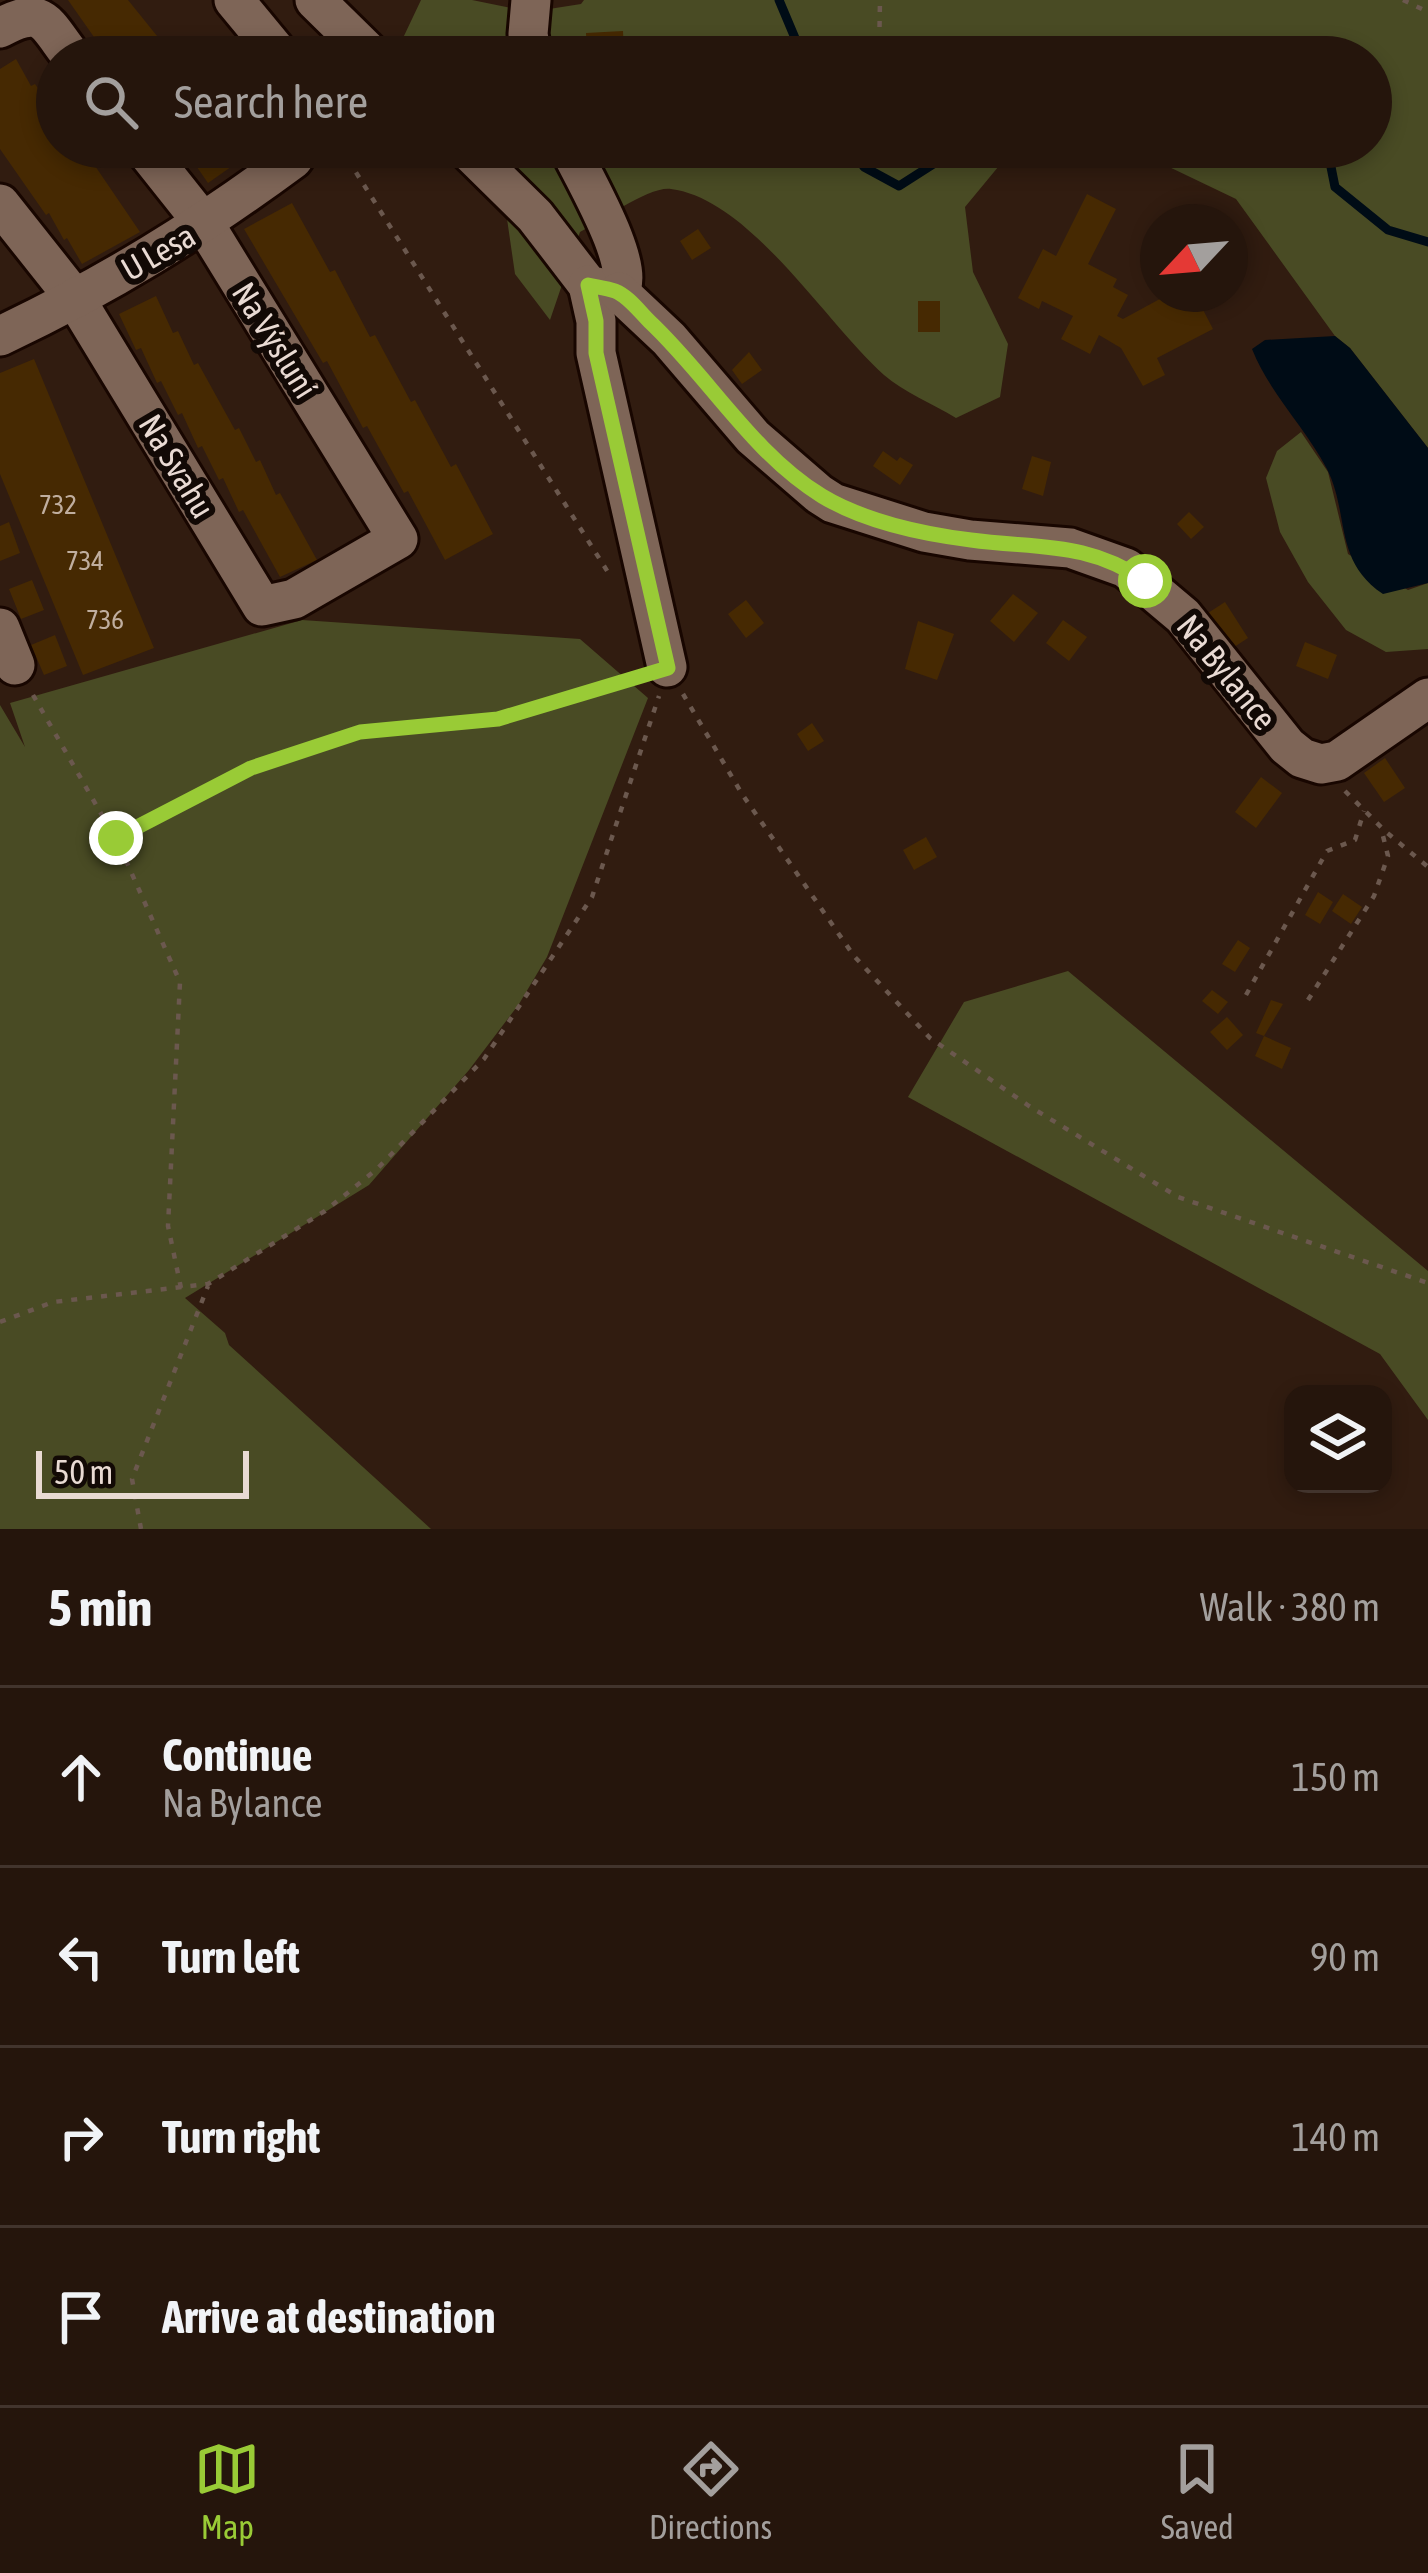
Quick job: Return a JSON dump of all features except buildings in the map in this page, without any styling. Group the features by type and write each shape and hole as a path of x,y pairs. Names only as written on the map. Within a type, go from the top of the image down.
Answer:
{"street":[{"path":"235,0 264,36"},
{"path":"315,0 352,36"},
{"path":"527,36 531,0"},
{"path":"0,28 24,15 42,19 55,36"},
{"name":"Na Výsluní","path":"160,168 205,225 398,539"},
{"name":"U Lesa","path":"0,336 76,300 205,225 281,168"},
{"name":"Na Bylance","path":"486,168 604,288 669,339 753,437 819,494 923,532 1070,548 1126,568 1183,616 1287,746 1302,758 1322,764"},
{"path":"579,168 621,256 626,277 604,288 596,321 596,353 668,668"},
{"name":"Na Svahu","path":"0,204 76,300 262,606 294,599 398,539"},
{"path":"1322,764 1349,754 1428,698"}],"path":[{"path":"879,36 880,0"},
{"path":"1403,0 1428,12"},
{"path":"353,168 618,588"},
{"path":"7,646 116,838 180,982 168,1226 181,1288"},
{"path":"116,838 251,768 360,732 498,719 668,668"},
{"path":"668,668 742,794 854,956 930,1038 1029,1106 1178,1197 1428,1283"},
{"path":"0,1322 52,1303 208,1284 325,1211 376,1169 484,1059 592,897 668,668"},
{"path":"1322,764 1364,811 1428,867"},
{"path":"1246,995 1327,851 1355,840 1364,811"},
{"path":"1308,1000 1374,896 1388,856 1382,828"},
{"path":"141,1529 132,1479 208,1284"}],"green space":[{"path":"421,0 472,0 530,12 584,0 1428,0 1428,448 1350,348 1335,336 1248,216 1248,204 1171,168 1392,168 1392,36 404,36"},
{"path":"500,168 997,168 965,207 973,272 1008,344 1000,397 956,418 900,387 861,352 758,238 700,198 671,189 638,198 580,232 550,320 515,274"},
{"path":"1301,432 1328,472 1348,554 1408,590 1428,583 1428,649 1386,652 1346,630 1308,582 1280,532 1266,478 1277,451"},
{"path":"302,620 580,639 648,698 547,957 519,1004 469,1070 369,1185 185,1298 225,1333 229,1345 431,1529 0,1529 0,705 25,747 10,703"},
{"path":"1068,971 1428,1271 1428,1420 1380,1354 908,1097 964,1002"}],"shaded area":[{"path":"1335,336 1350,348 1428,448 1428,583 1383,594 1356,567 1327,469 1252,349 1265,340"}],"waterway":[{"path":"779,0 794,36"},
{"path":"866,168 899,186 927,168"},
{"path":"1331,168 1335,187 1388,230 1428,242"}],"route":[{"path":"116,838 251,768 360,732 498,719 668,668 596,353 596,321 588,285 619,292 669,339 753,437 833,503 923,532 1097,554 1145,581"}]}
